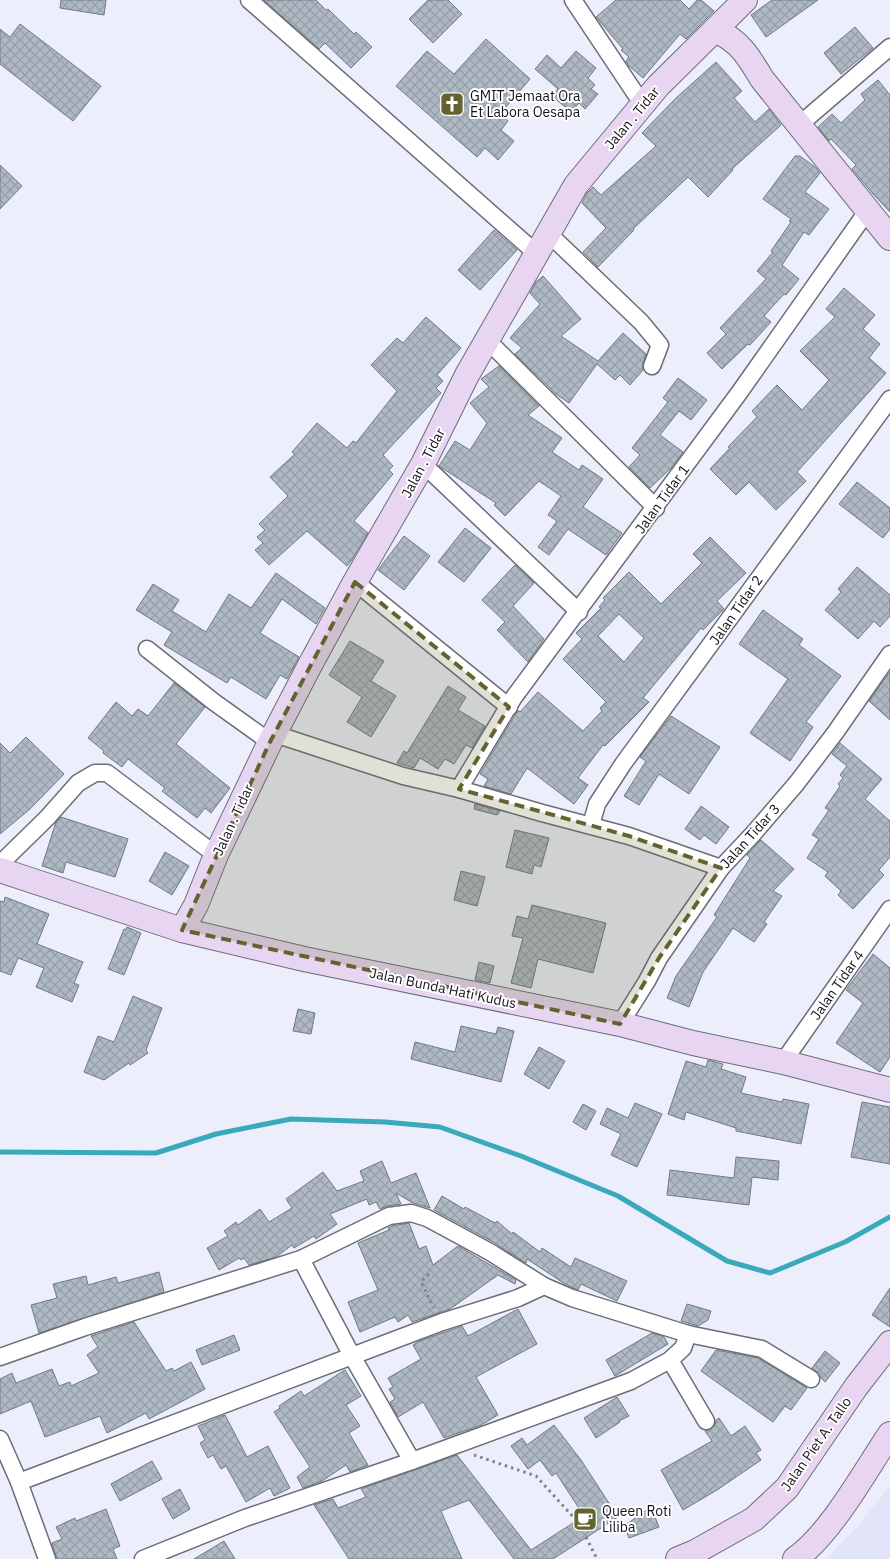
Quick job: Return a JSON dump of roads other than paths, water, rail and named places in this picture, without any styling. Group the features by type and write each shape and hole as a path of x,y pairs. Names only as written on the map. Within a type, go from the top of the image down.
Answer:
{"street":[{"path":"249,0 536,253"},
{"name":"Jalan . Tidar","path":"182,930 196,905 216,855 272,738 355,582 423,464 467,375 547,232 576,185 658,86 745,0"},
{"path":"581,3 643,105"},
{"path":"715,30 734,40 751,60 762,79 868,210 889,233"},
{"path":"799,125 890,47"},
{"name":"Jalan Tidar 1","path":"459,789 509,706 739,394 868,210"},
{"path":"547,232 640,322 660,345 652,366"},
{"path":"487,340 656,508"},
{"name":"Jalan Tidar 2","path":"591,825 596,804 618,771 890,399"},
{"path":"423,464 579,612"},
{"path":"355,582 509,706"},
{"path":"147,648 214,702 272,738 403,776 459,789 629,836 721,868"},
{"name":"Jalan Tidar 3","path":"620,1024 647,981 658,958 721,868 796,784 835,733 890,654"},
{"path":"0,864 47,818 78,783 95,773 107,773 216,855"},
{"name":"Jalan Bunda Hati Kudus","path":"0,870 182,930 304,959 620,1024 693,1043 783,1062 890,1090"},
{"name":"Jalan Tidar 4","path":"783,1062 890,909"},
{"path":"0,1357 85,1327 301,1259 389,1216 412,1213 427,1218 482,1248 544,1286 572,1298 688,1334 762,1349 811,1379"},
{"path":"301,1259 352,1356 412,1461"},
{"path":"18,1482 442,1322 518,1298 544,1286"},
{"path":"143,1559 245,1518 412,1461 631,1381 670,1360 683,1348 688,1334"},
{"name":"Jalan Piet A. Tallo","path":"678,1559 695,1552 754,1519 786,1488 856,1387 890,1343"},
{"path":"670,1360 706,1421"},
{"path":"795,1559 805,1553 834,1519 890,1434"},
{"path":"0,1439 47,1559"}],"waterway":[{"path":"0,1152 156,1153 216,1134 291,1119 385,1122 440,1127 521,1156 618,1196 727,1261 770,1273 845,1242 890,1217"}],"place":[{"name":"GMIT Jemaat Ora Et Labora Oesapa","path":"452,104"},
{"name":"Queen Roti Liliba","path":"585,1519"}]}
